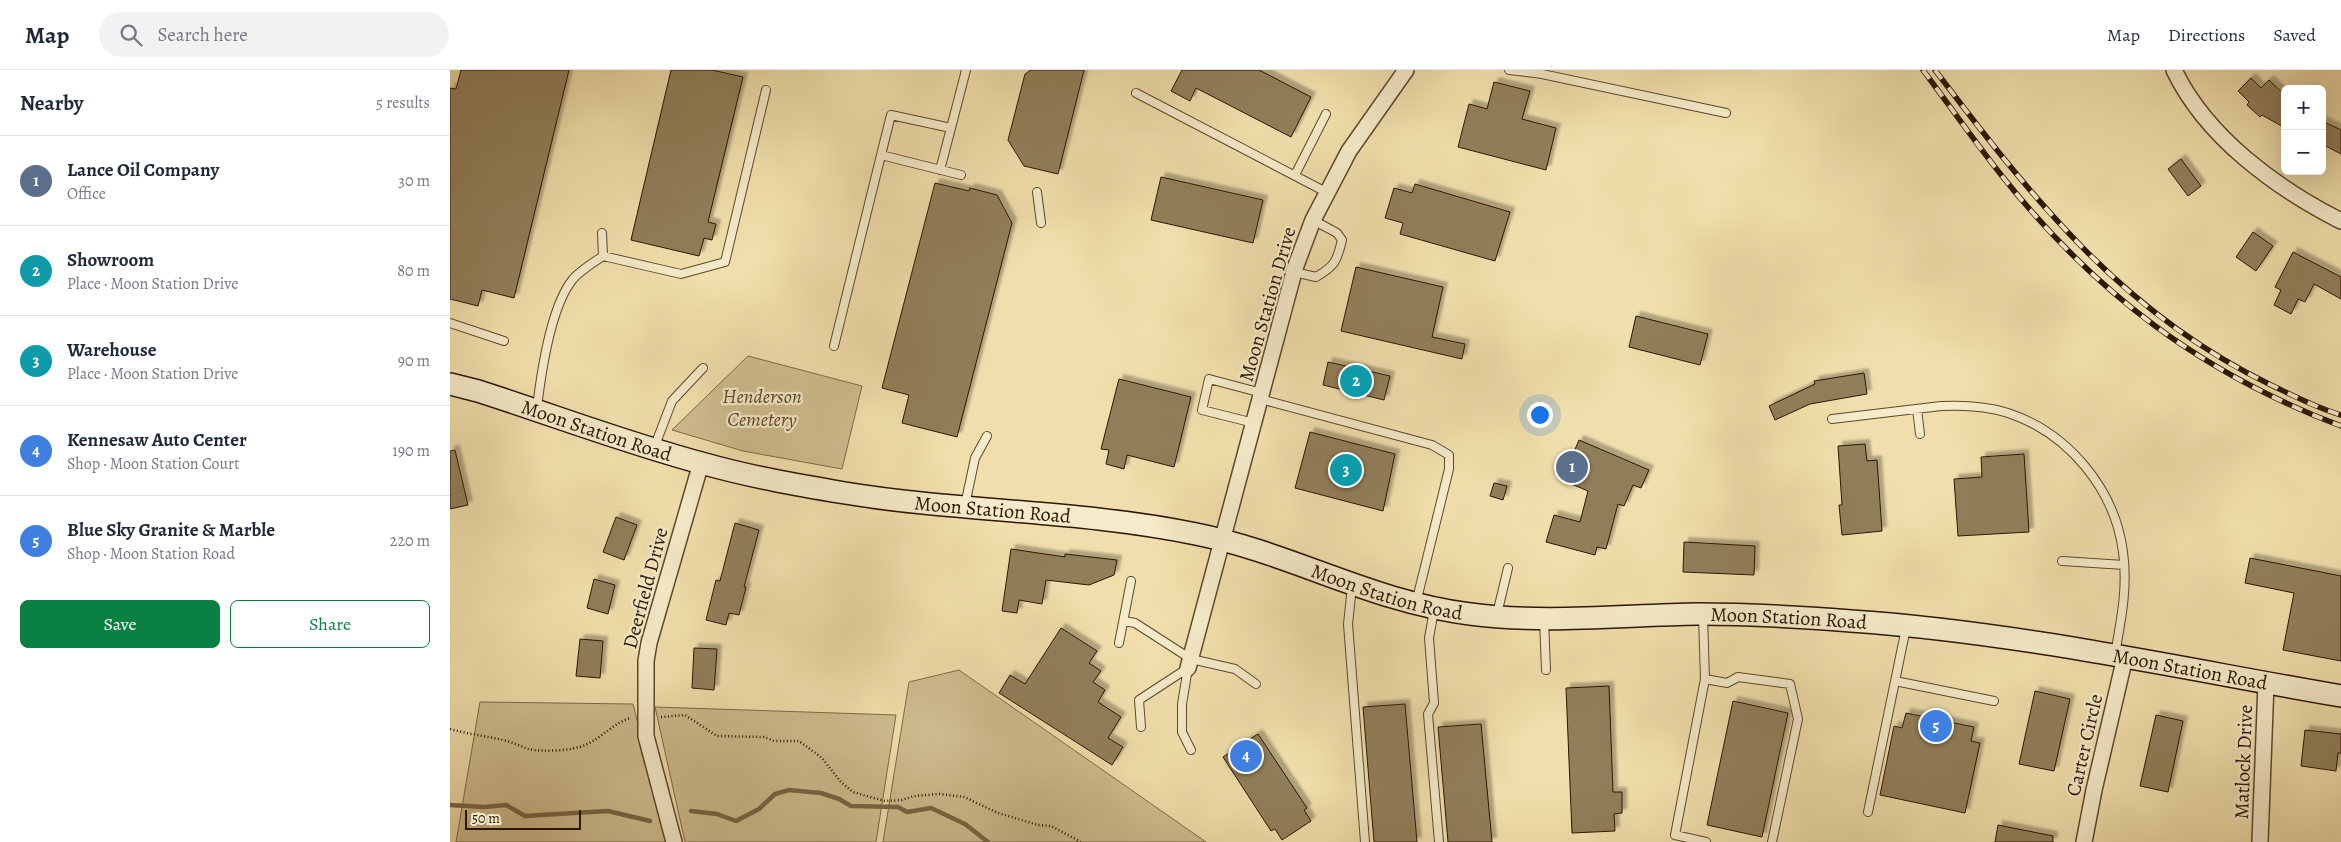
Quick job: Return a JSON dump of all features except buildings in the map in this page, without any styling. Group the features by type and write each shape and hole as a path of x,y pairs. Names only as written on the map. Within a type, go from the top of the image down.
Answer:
{"street":[{"name":"Moon Station Drive","path":"1190,664 1294,272 1313,220 1348,151 1406,70"},
{"path":"2174,70 2180,83 2219,135 2297,196 2341,221"},
{"name":"Moon Station Road","path":"450,384 701,463 748,475 845,493 965,507 1053,514 1195,534 1270,555 1352,586 1425,606 1496,616 1767,615 1906,626 1984,634 2120,656 2341,696"},
{"name":"Deerfield Drive","path":"674,842 646,736 646,661 649,642 701,463"},
{"name":"Carter Circle","path":"2084,842 2120,656"},
{"name":"Matlock Drive","path":"2260,842 2266,683"}],"lane":[{"path":"940,170 966,70"},
{"path":"1509,70 1542,74 1726,113"},
{"path":"537,410 542,373 562,300 573,280 588,266 604,256 681,274 725,262 766,90"},
{"path":"1136,93 1326,192"},
{"path":"1295,175 1326,114"},
{"path":"834,346 891,115 951,128"},
{"path":"881,155 961,175"},
{"path":"1037,192 1041,223"},
{"path":"1294,272 1316,277 1332,268 1339,252 1342,240 1337,233 1313,220"},
{"path":"602,232 604,256"},
{"path":"450,323 504,341"},
{"path":"654,448 672,401 703,368"},
{"path":"1254,423 1202,410 1209,379 1261,396 1432,445 1449,455 1449,469 1425,606 1434,703 1428,714 1439,842"},
{"path":"1832,419 1957,405 2008,412 2040,428 2063,445 2084,464 2108,501 2121,537 2124,565 2120,656"},
{"path":"1917,408 1920,434"},
{"path":"965,507 975,458 987,436"},
{"path":"2062,561 2124,565"},
{"path":"1496,616 1508,568"},
{"path":"1119,643 1131,581"},
{"path":"1352,586 1348,624 1365,842"},
{"path":"1703,614 1705,679 1675,835 1706,842"},
{"path":"1544,617 1546,670"},
{"path":"1124,620 1135,623 1190,664 1235,669 1256,684"},
{"path":"1868,812 1906,626"},
{"path":"1141,727 1139,700 1190,664"},
{"path":"1190,664 1182,704 1182,732 1191,750"},
{"path":"1705,679 1726,683 1738,677 1790,684 1798,719 1772,842"},
{"path":"1895,681 1994,701"}],"path":[{"path":"656,717 685,715 717,736 764,737 774,741 799,740 822,758 841,782 853,792 885,801 940,794 964,797 998,813 1038,825 1051,826 1081,842"},
{"path":"450,729 474,736 503,740 530,749 571,750 584,746 608,733 621,720 635,717"}],"green space":[{"name":"Henderson Cemetery","path":"748,356 862,386 842,469 743,451 672,430"},
{"path":"959,670 1206,842 883,842 909,682"},
{"path":"480,702 633,704 667,842 456,842"},
{"path":"655,707 896,715 876,842 685,842"}],"waterway":[{"path":"691,811 717,814 736,821 759,809 775,794 789,790 821,793 839,799 851,806 898,807 907,812 931,808 965,824 988,842"},
{"path":"450,805 484,807 506,805 525,816 608,811 650,821"}],"railway":[{"path":"1923,70 2002,176 2038,218 2113,293 2154,325 2242,381 2290,405 2341,426"},
{"path":"1935,70 1971,118 2045,207 2084,249 2125,288 2169,324 2218,356 2271,385 2341,415"}],"place":[{"name":"Showroom","path":"1356,381"},
{"name":"Lance Oil Company","path":"1572,467"},
{"name":"Warehouse","path":"1346,470"},
{"name":"Blue Sky Granite & Marble","path":"1936,726"},
{"name":"Kennesaw Auto Center","path":"1246,756"}]}
